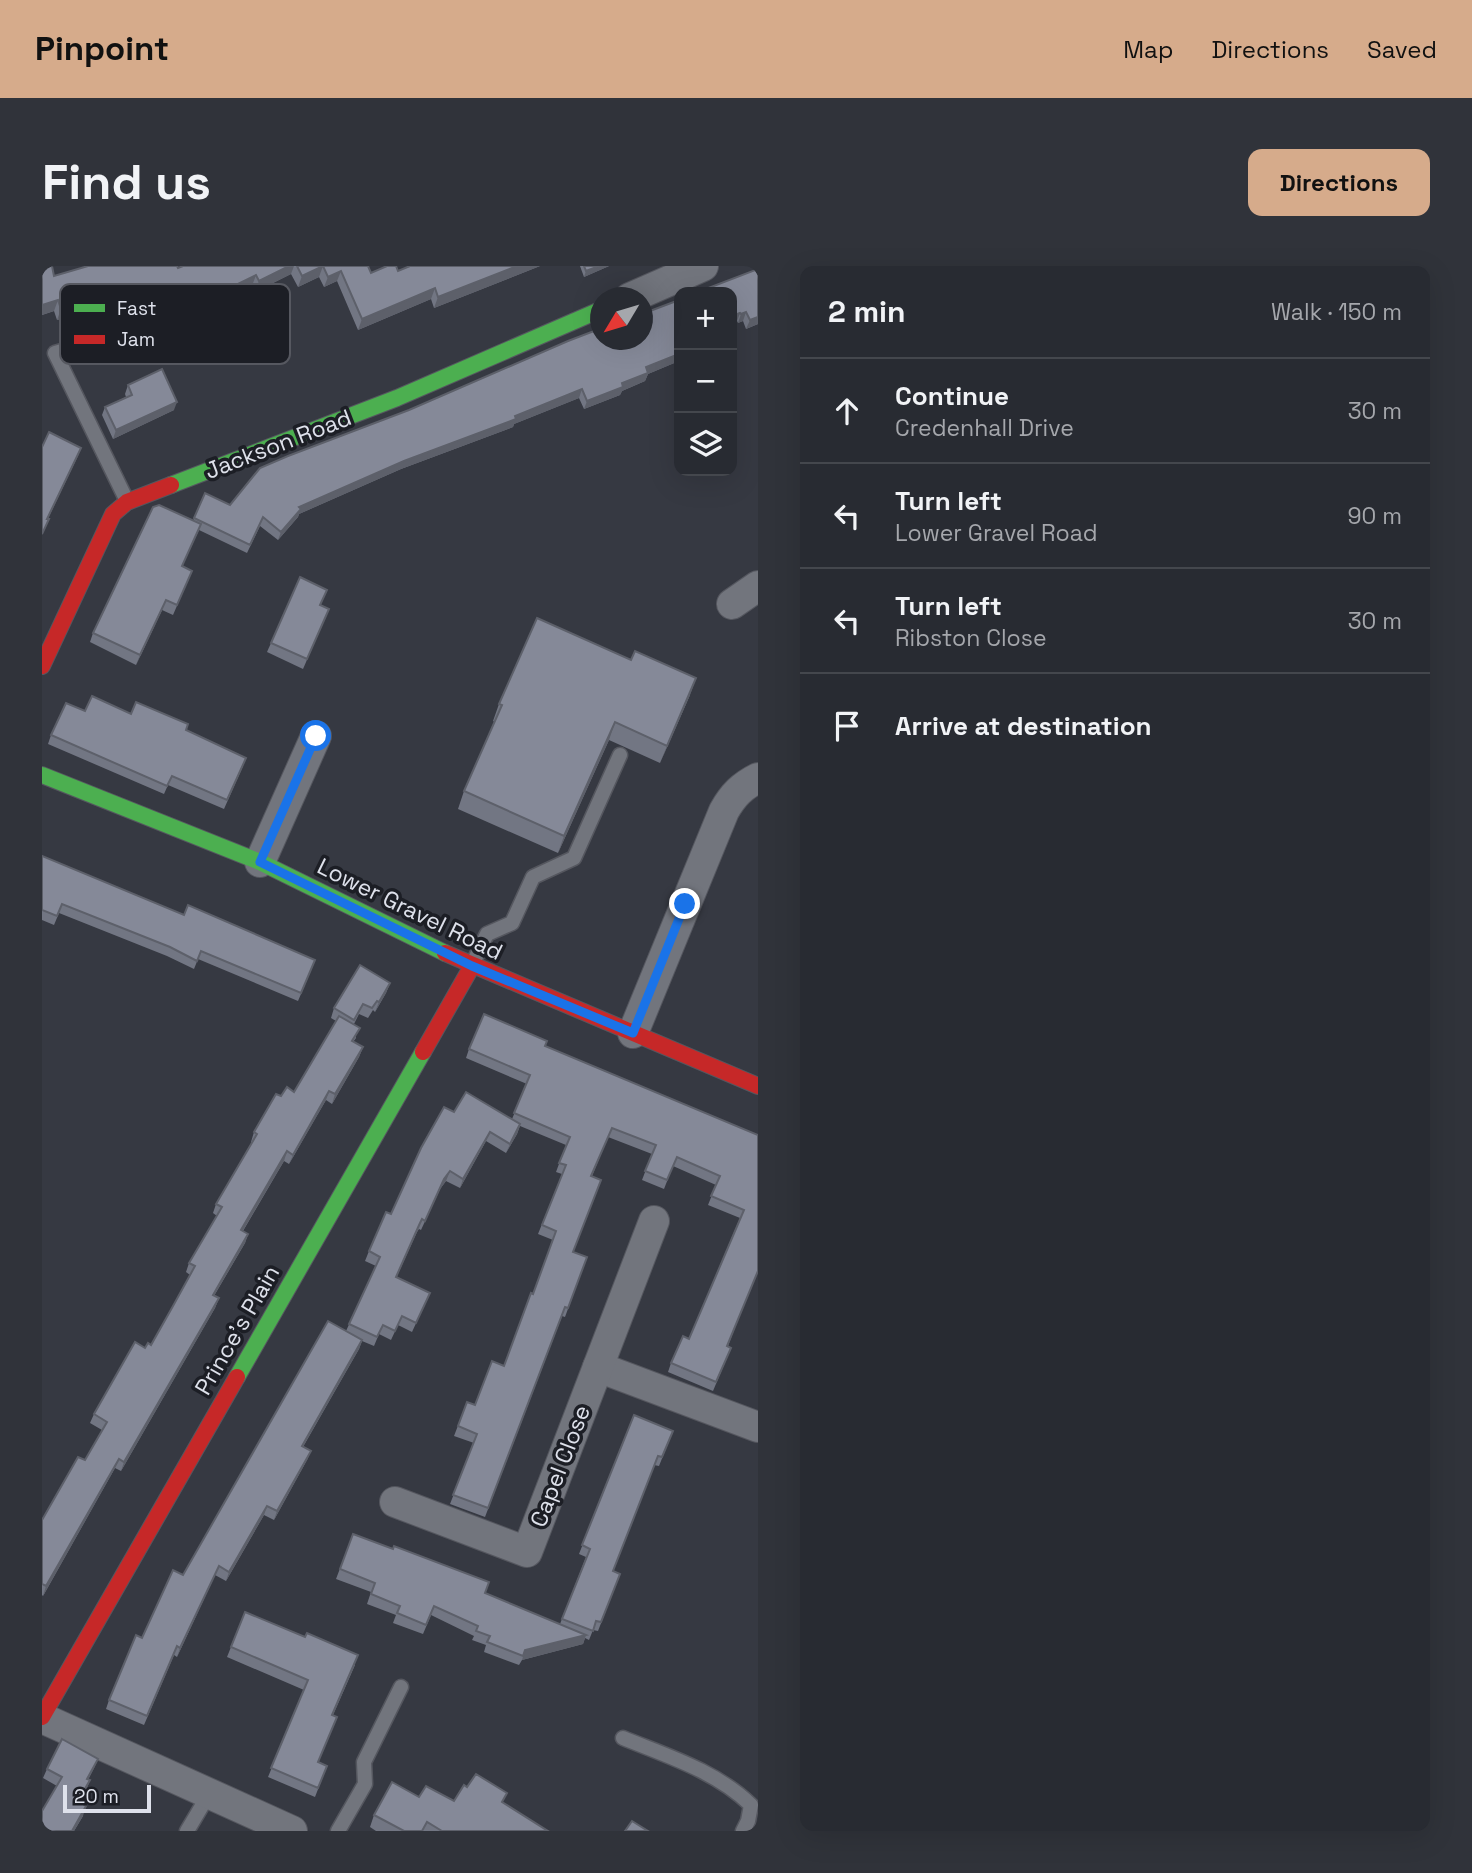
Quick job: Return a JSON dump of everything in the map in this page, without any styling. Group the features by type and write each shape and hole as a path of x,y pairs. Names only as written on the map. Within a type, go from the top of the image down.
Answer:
{"street":[{"path":"653,288 702,266"},
{"name":"Jackson Road","path":"42,666 113,514 128,502 397,398 590,314"},
{"path":"732,604 758,586"},
{"path":"260,862 316,736"},
{"name":"Lower Gravel Road","path":"42,775 260,862 472,966 758,1086"},
{"path":"633,1033 724,811 732,797 744,785 758,778"},
{"name":"Prince's Plain","path":"42,1718 472,966"},
{"name":"Capel Close","path":"395,1502 527,1552 654,1221"},
{"path":"598,1367 758,1427"},
{"path":"42,1718 292,1831"}],"lane":[{"path":"60,364 128,502"},
{"path":"472,966 487,934 512,922 533,877 574,858 620,755"},
{"path":"338,1831 365,1784 363,1762 401,1687"},
{"path":"623,1738 689,1764 735,1789 751,1805 744,1831"},
{"path":"187,1831 209,1794"}],"building":[{"path":"42,266 52,266 54,276 88,266 289,266 259,281 256,275 238,284 60,284 60,306 58,300 42,305"},
{"path":"297,266 323,266 302,276"},
{"path":"323,266 368,266 371,273 387,266 396,266 398,271 410,266 517,266 438,297 435,288 362,319 341,271 328,277"},
{"path":"584,266 599,266 586,271"},
{"path":"758,269 758,317 750,320 746,312 737,314 737,287 711,287"},
{"path":"674,302 674,356 646,367 648,373 622,383 623,387 587,401 582,389 515,416 516,419 404,461 299,507 301,509 281,532 263,517 250,545 194,518 205,493 230,505 260,468 409,410 590,333 590,350 653,350 653,310"},
{"path":"162,369 177,402 116,430 105,407 132,395 128,385"},
{"path":"49,432 81,448 42,534 42,447"},
{"path":"159,505 201,524 182,566 192,571 177,605 166,600 140,655 93,633 153,507"},
{"path":"300,577 327,590 320,605 329,609 307,659 271,643"},
{"path":"537,618 631,660 635,651 696,678 667,746 615,722 564,836 464,791"},
{"path":"92,696 131,714 136,702 188,724 186,730 246,758 227,800 172,776 167,786 51,735 66,703 85,711"},
{"path":"42,856 184,915 188,905 315,960 301,993 201,951 197,961 170,947 62,904 57,916 42,910"},
{"path":"360,965 390,983 379,1002 372,1008 363,1004 354,1020 334,1008"},
{"path":"484,1014 547,1041 545,1046 758,1135 758,1271 727,1346 731,1348 716,1382 671,1363 683,1336 689,1339 744,1210 711,1196 720,1176 677,1157 667,1180 645,1171 656,1145 612,1128 591,1176 601,1180 573,1252 587,1257 568,1308 565,1307 488,1508 453,1495 477,1434 458,1426 467,1402 475,1405 492,1361 504,1366 531,1293 533,1294 556,1231 542,1225 566,1165 559,1163 570,1137 514,1113 530,1075 469,1049"},
{"path":"339,1016 360,1028 352,1041 363,1047 335,1094 329,1091 293,1155 287,1151 241,1230 248,1234 213,1295 219,1298 124,1462 119,1459 46,1586 42,1584 42,1520 78,1457 85,1460 107,1422 94,1414 135,1342 145,1348 148,1343 151,1345 195,1266 189,1263 222,1207 216,1204 257,1134 254,1132 276,1094 281,1096 287,1087 294,1092"},
{"path":"466,1092 520,1124 510,1144 490,1132 463,1179 450,1171 444,1179 425,1221 422,1219 420,1223 396,1277 430,1293 416,1323 402,1316 395,1331 383,1325 377,1337 349,1324 380,1257 369,1251 386,1212 391,1214 421,1148 444,1107 454,1112"},
{"path":"328,1321 362,1340 302,1446 311,1451 277,1511 267,1506 229,1572 219,1566 180,1648 177,1646 147,1716 109,1700 136,1635 142,1638 173,1570 183,1575"},
{"path":"634,1415 673,1431 662,1457 658,1456 613,1571 620,1574 601,1622 596,1621 593,1631 562,1619 590,1549 582,1545"},
{"path":"353,1534 393,1549 394,1546 489,1582 485,1593 586,1635 525,1650 523,1656 487,1642 490,1636 476,1631 478,1626 434,1606 426,1625 397,1613 400,1606 371,1594 375,1583 340,1569"},
{"path":"245,1612 305,1637 307,1633 358,1655 332,1715 337,1717 318,1762 327,1766 318,1788 271,1768 308,1680 231,1647"},
{"path":"62,1739 98,1759 78,1801 86,1806 72,1831 42,1831 42,1811 62,1777 47,1769"},
{"path":"476,1774 507,1793 502,1802 548,1831 442,1831 427,1822 422,1831 404,1831 374,1815 392,1782 419,1797 426,1786 454,1801 464,1785 467,1787"},
{"path":"632,1821 648,1831 625,1831"}],"traffic: fast":[{"path":"171,485 397,398 590,314"},
{"path":"42,775 260,862 445,953"},
{"path":"237,1377 423,1052"}],"traffic: jam":[{"path":"42,666 113,514 127,502 171,485"},
{"path":"445,953 758,1086"},
{"path":"423,1052 472,966"},
{"path":"42,1717 237,1377"}],"route":[{"path":"316,736 260,862 472,966 633,1033 685,904"}]}
